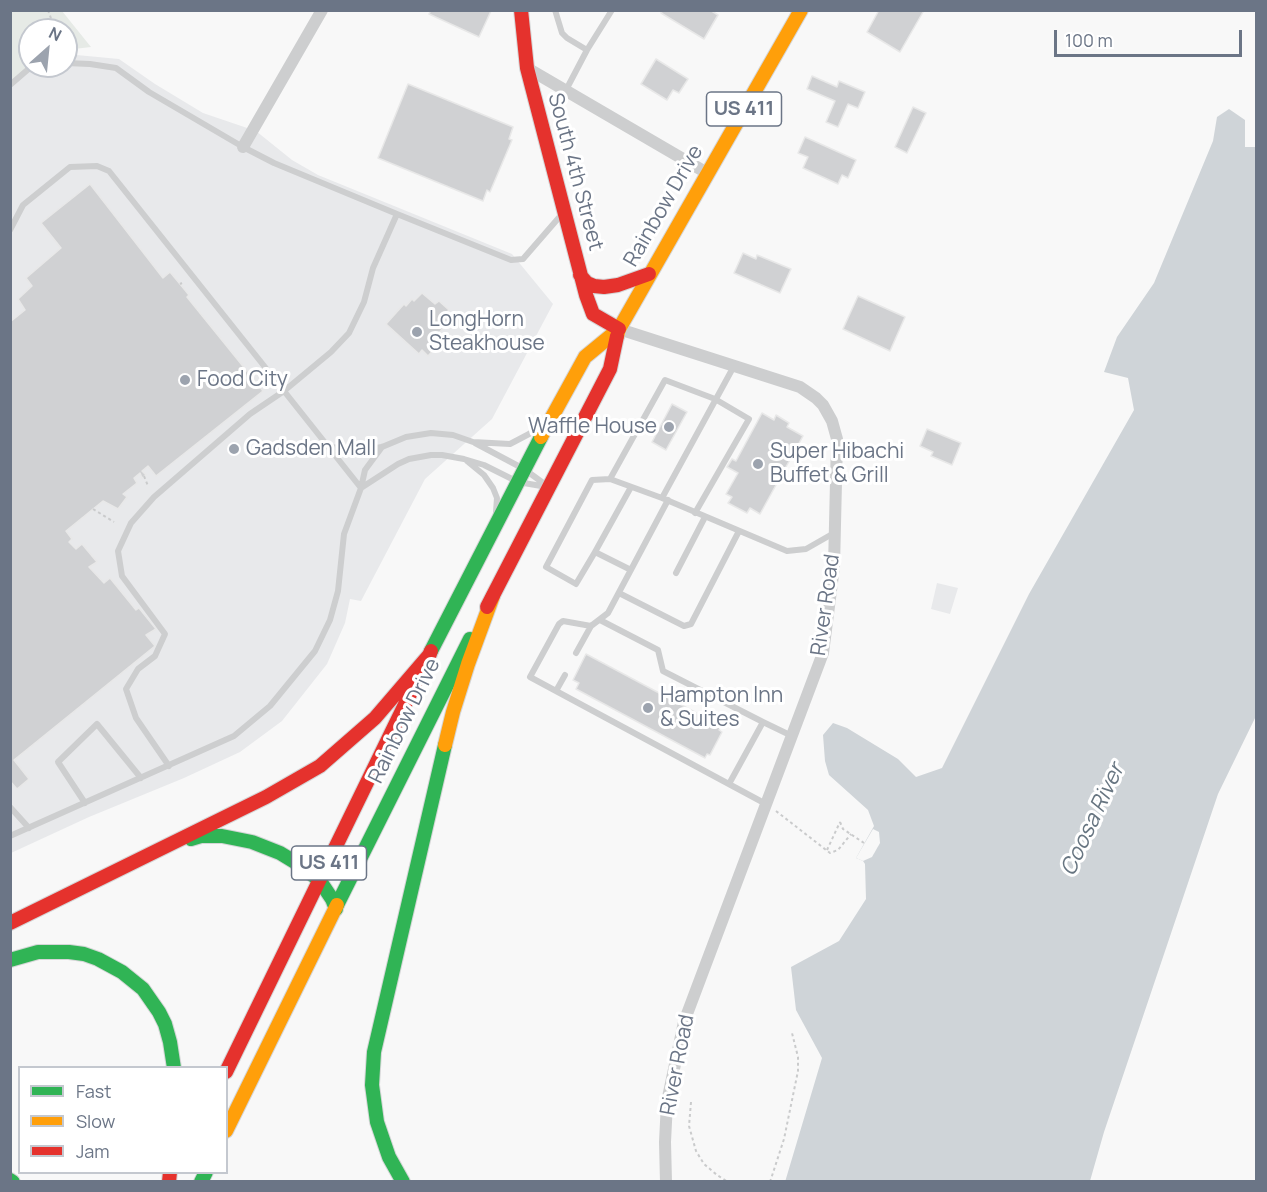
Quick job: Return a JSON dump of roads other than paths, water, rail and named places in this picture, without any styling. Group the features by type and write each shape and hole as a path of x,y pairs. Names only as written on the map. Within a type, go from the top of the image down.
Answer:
{"main road":[{"name":"South 4th Street","path":"521,10 527,68 580,275 593,314 619,329"},
{"name":"Rainbow Drive","path":"228,1127 456,665 610,369 619,329 798,12"},
{"path":"580,275 587,283 604,287 618,285 649,274"},
{"name":"Rainbow Drive","path":"228,1068 430,654 521,475 585,357 619,329"},
{"path":"403,1182 389,1157 377,1122 372,1084 374,1052 453,712 493,596"},
{"path":"10,923 266,797 320,766 375,718 430,654"},
{"path":"160,849 201,836 222,836 252,842 303,867 320,881 336,909"},
{"path":"10,960 38,952 69,952 98,959 122,972 143,989 159,1012 170,1042 174,1066"}],"street":[{"path":"243,147 322,10"},
{"path":"527,68 707,173"},
{"name":"River Road","path":"619,329 800,387 816,398 828,413 837,439 834,567 823,653 684,1022 667,1102 666,1182"}],"lane":[{"path":"555,10 562,33 587,50"},
{"path":"566,91 587,50 612,10"},
{"path":"78,64 116,68 150,92 274,163 511,260 523,259 564,212"},
{"path":"10,230 23,205 70,167 96,166 109,171 361,488"},
{"path":"169,766 136,718 126,689 138,669 155,656 165,634 122,576 118,551 131,523 154,497 250,414 284,391 331,352 349,333 364,302 374,268 397,214"},
{"path":"576,653 591,626 608,613 715,399 734,366"},
{"path":"610,479 666,380 715,399 749,419 695,513"},
{"path":"473,442 510,444 529,434 552,417"},
{"path":"326,446 356,451 382,447 406,437 431,433 453,435 503,457 521,475 549,487"},
{"path":"10,837 234,736 270,706 315,651 330,620 338,591 344,534 361,488 365,470 382,447"},
{"path":"361,488 388,469 409,459 431,455 464,459 494,470 521,475 549,487"},
{"path":"464,459 484,475 497,498 493,532"},
{"path":"631,487 576,584 546,567 592,480 610,479 665,499 787,550 806,549 835,533"},
{"path":"676,573 705,517"},
{"path":"619,593 684,627 691,624 739,531"},
{"path":"595,552 631,570"},
{"path":"600,620 658,650 663,671 792,736"},
{"path":"591,626 563,621 558,624 530,677 766,804"},
{"path":"556,691 565,675"},
{"path":"729,784 763,722"},
{"path":"86,803 58,762 97,724 141,778"},
{"path":"10,807 29,828"}],"water":[{"name":"Coosa River","path":"1229,109 1245,120 1245,147 1256,147 1256,716 1218,794 1104,1132 1090,1181 785,1182 822,1058 796,1010 791,967 839,941 866,899 865,864 856,858 874,826 868,810 829,775 825,761 823,735 833,723 847,728 898,759 916,777 942,768 1029,594 1134,410 1128,378 1104,372 1117,337 1154,283 1213,141 1217,117"}],"place":[{"name":"LongHorn Steakhouse","path":"417,332"},
{"name":"Food City","path":"185,380"},
{"name":"Waffle House","path":"669,427"},
{"name":"Gadsden Mall","path":"234,449"},
{"name":"Super Hibachi Buffet & Grill","path":"758,464"},
{"name":"Hampton Inn & Suites","path":"648,708"}]}
